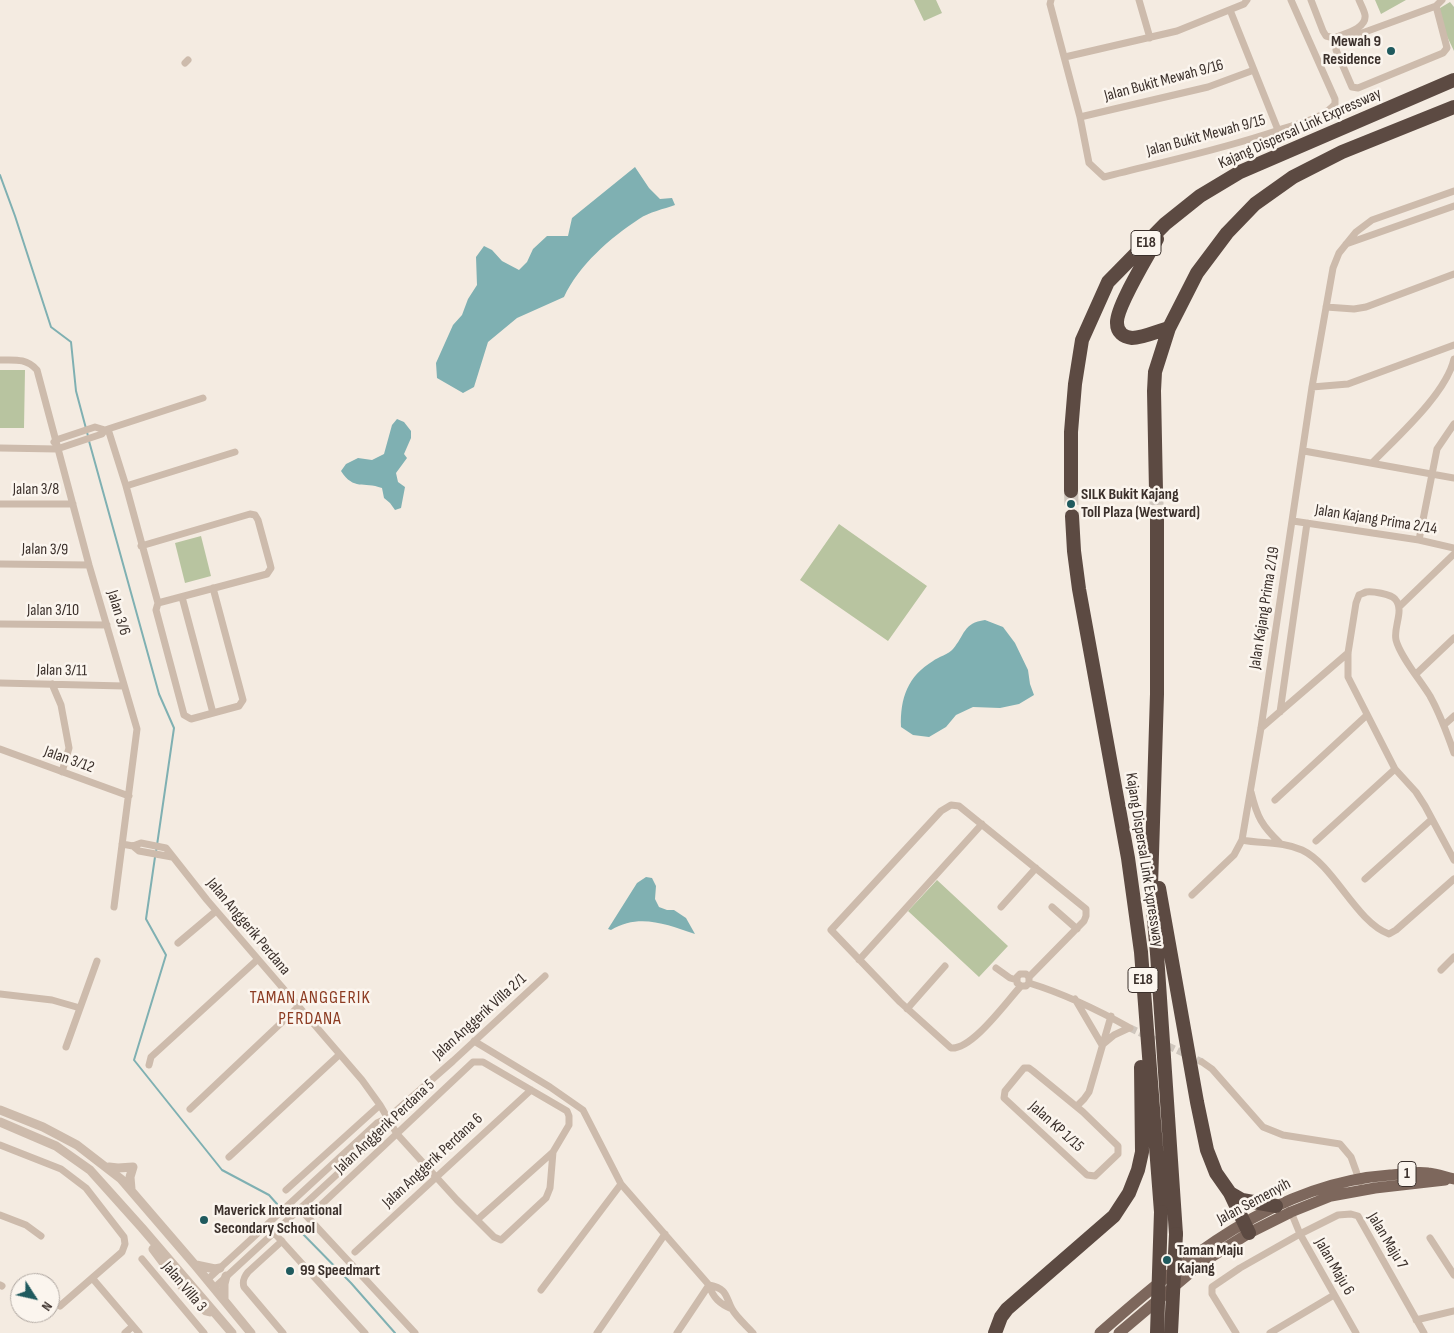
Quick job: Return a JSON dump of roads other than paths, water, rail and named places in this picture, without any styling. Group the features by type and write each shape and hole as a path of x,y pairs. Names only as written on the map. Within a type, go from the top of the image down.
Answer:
{"highway":[{"name":"Kajang Dispersal Link Expressway","path":"1071,491 1071,432 1075,384 1082,340 1108,282 1165,224 1200,196 1240,172 1454,80"},
{"path":"1156,491 1155,372 1169,328 1197,273 1227,233 1255,204 1293,177 1342,152 1454,107"},
{"path":"1165,224 1120,309 1116,322 1122,335 1130,338 1169,328"},
{"name":"Kajang Dispersal Link Expressway","path":"1157,514 1157,694 1151,886 1176,1234 1171,1333"},
{"name":"Kajang Dispersal Link Expressway","path":"1072,516 1079,589 1128,858 1141,952 1161,1212 1157,1333"},
{"path":"1153,852 1207,1150 1216,1173 1230,1193 1247,1228"},
{"path":"995,1333 1001,1317 1007,1309 1114,1216 1129,1194 1138,1170 1142,1152 1141,952"},
{"path":"1230,1193 1242,1200 1278,1205"}],"main road":[{"name":"Jalan Semenyih","path":"1247,1228 1278,1205 1338,1183 1361,1184 1454,1179"},
{"name":"Jalan Semenyih","path":"1100,1333 1121,1326 1198,1253 1247,1228 1361,1184"},
{"path":"1290,1212 1290,1206 1294,1198"},
{"path":"1278,1205 1290,1212"}],"street":[{"path":"1051,0 1050,4 1080,116"},
{"path":"1139,0 1150,38"},
{"path":"1065,57 1179,30 1244,4 1247,0"},
{"name":"Jalan Bukit Mewah 9/15","path":"1080,116 1089,163 1104,177 1233,145 1304,122 1331,108 1335,104 1334,99 1291,0"},
{"path":"1311,0 1326,36 1334,38 1360,27 1364,22 1365,16 1359,0"},
{"path":"1436,6 1446,41 1447,48 1443,53 1358,88 1352,87 1336,50 1337,45 1343,40 1436,6 1442,0"},
{"path":"1230,10 1278,130"},
{"name":"Jalan Bukit Mewah 9/16","path":"1080,116 1208,87 1254,70"},
{"name":"Jalan Kajang Prima 2/19","path":"1192,895 1234,855 1242,840 1304,451 1312,387 1333,268 1338,253 1356,232 1372,220 1454,191"},
{"path":"1346,244 1454,206"},
{"path":"1326,307 1354,309 1366,307 1454,274"},
{"path":"1312,387 1348,384 1454,345"},
{"path":"1372,462 1420,415 1448,377 1454,359"},
{"name":"Jalan 3/6","path":"0,360 25,361 31,363 37,370 56,440 53,449 73,504 137,729 114,907"},
{"path":"0,448 53,449 65,447 99,435 107,429 203,398"},
{"path":"1419,540 1437,449 1454,424"},
{"path":"56,440 95,427 107,429"},
{"path":"107,429 126,486 158,603 156,610 184,715 191,719 239,706 243,700 213,588"},
{"path":"1304,451 1454,478"},
{"path":"126,486 235,452"},
{"name":"Jalan 3/8","path":"0,504 73,504"},
{"path":"141,546 250,514 255,515 258,520 270,568 267,574 158,603"},
{"name":"Jalan Kajang Prima 2/14","path":"1293,521 1419,540 1454,548"},
{"path":"1280,712 1307,523"},
{"path":"1454,554 1400,607 1395,630 1399,649 1416,674 1444,725 1454,753"},
{"name":"Jalan 3/9","path":"0,564 89,565"},
{"path":"1400,607 1395,598 1389,594 1366,592 1359,595 1348,653 1348,677 1395,769 1416,792 1454,860"},
{"path":"182,597 213,713"},
{"name":"Jalan 3/10","path":"0,624 107,625"},
{"path":"1416,674 1454,638"},
{"path":"1261,728 1348,653"},
{"name":"Jalan 3/11","path":"0,684 124,686"},
{"path":"52,684 61,705 69,748 62,772"},
{"path":"1275,800 1367,715"},
{"path":"1444,725 1454,716"},
{"name":"Jalan 3/12","path":"0,749 129,796"},
{"path":"1316,841 1395,769"},
{"path":"1250,790 1259,820 1265,829 1280,843"},
{"path":"996,968 1026,986 1029,980 1077,928 1086,916 1086,909 958,806 951,805 941,811 831,930 907,1009 950,1048 956,1049 974,1038 1019,983"},
{"path":"1365,879 1432,819"},
{"path":"859,960 982,824"},
{"path":"1242,840 1256,843 1280,843 1292,846 1311,856 1371,922 1380,930 1389,934 1454,879"},
{"name":"Jalan Anggerik Perdana","path":"122,844 138,847 166,848 257,960 362,1080 380,1105 397,1134 435,1177 494,1237 501,1240 546,1198 550,1188 553,1152"},
{"name":"Jalan Anggerik Perdana","path":"138,847 164,857 172,857"},
{"path":"1001,907 1036,868"},
{"path":"1052,907 1077,928"},
{"path":"178,943 216,911"},
{"path":"1441,970 1454,957"},
{"path":"150,1065 151,1057 257,960"},
{"path":"66,1047 97,961"},
{"path":"907,1009 945,966"},
{"path":"1019,983 1017,977 1020,974 1026,974 1029,980 1075,999 1111,1016 1130,1028 1114,1035 1102,1045 1075,999"},
{"name":"Jalan Anggerik Villa 2/1","path":"209,1285 220,1268 267,1224 377,1123 388,1118 545,976"},
{"path":"0,994 52,1000 80,1008"},
{"path":"190,1109 298,1007"},
{"name":"Jalan KP 1/15","path":"1076,1106 1089,1092 1111,1016"},
{"path":"474,1041 583,1110 621,1184 709,1285 719,1287 728,1298 732,1309 753,1333"},
{"path":"229,1157 340,1055"},
{"name":"Jalan Anggerik Perdana 5","path":"320,1214 321,1205 473,1062 483,1062 531,1090"},
{"path":"1202,1062 1212,1069 1263,1127 1283,1134 1340,1144 1351,1157 1361,1184"},
{"name":"Jalan KP 1/15","path":"1024,1068 1028,1068 1076,1106 1119,1148 1118,1154 1096,1176 1088,1175 1004,1098 1005,1091 1024,1068"},
{"path":"477,1220 553,1152 569,1125 567,1111 531,1090"},
{"name":"Jalan Anggerik Perdana 6","path":"354,1252 531,1090"},
{"path":"286,1190 380,1105"},
{"path":"0,1110 43,1127 77,1144 107,1166 131,1189 196,1265 209,1285 251,1333"},
{"name":"Jalan Anggerik Villa 2/1","path":"209,1285 226,1276 275,1233 385,1130 388,1118"},
{"path":"0,1122 38,1138 72,1156 90,1170 232,1333"},
{"path":"0,1145 61,1169 86,1188 124,1237 122,1252 60,1306"},
{"path":"107,1166 118,1168 133,1167 130,1177 131,1189"},
{"path":"541,1290 621,1184"},
{"path":"300,1209 415,1333"},
{"name":"Jalan Maju 6","path":"1290,1212 1300,1234 1356,1333"},
{"name":"Jalan Maju 7","path":"1300,1234 1338,1216 1351,1214 1358,1216 1424,1333"},
{"path":"0,1215 26,1225 41,1236"},
{"path":"267,1224 365,1333"},
{"path":"142,1228 144,1237 178,1281 206,1311 216,1314"},
{"path":"597,1333 665,1234"},
{"path":"1236,1333 1212,1294 1212,1287 1300,1234"},
{"path":"1430,1238 1450,1262 1454,1274"},
{"path":"282,1241 248,1272 244,1277 243,1283 244,1287 283,1333"},
{"name":"Jalan Villa 3","path":"142,1259 204,1333"},
{"path":"196,1265 215,1270 220,1268"},
{"path":"224,1300 226,1276"},
{"path":"93,1279 139,1333"},
{"path":"194,1288 209,1285"},
{"path":"204,1300 209,1285"},
{"path":"677,1333 709,1285"},
{"path":"1270,1333 1334,1294"},
{"path":"1416,1320 1454,1311"},
{"path":"125,1333 133,1326"}],"water":[{"path":"635,167 649,188 660,199 672,198 675,205 647,214 628,226 596,253 570,285 564,297 517,318 488,342 474,387 463,393 437,378 436,363 453,325 462,315 468,299 477,285 476,257 484,246 492,250 502,261 519,270 527,262 533,249 547,236 568,236 572,218"},
{"path":"397,419 404,422 411,431 411,438 404,454 407,458 396,473 398,482 405,487 401,508 395,510 384,498 382,488 350,481 341,471 346,464 358,458 372,460 384,454 392,425"},
{"path":"985,620 1003,627 1015,643 1028,670 1034,695 1019,704 1000,708 973,707 956,715 946,727 929,737 913,735 901,727 904,697 917,674 924,667 951,651 968,627"},
{"path":"646,877 652,878 656,886 655,899 659,907 674,910 686,918 695,934 663,924 642,921 621,925 611,930 608,929 637,883"}],"waterway":[{"path":"0,175 51,327 71,342 76,391 88,436"},
{"path":"89,441 159,694 174,728 156,852"},
{"path":"155,857 146,919 166,955 134,1060 222,1170 269,1195 277,1204"},
{"path":"297,1228 351,1283 395,1333"}],"tunnel":[{"path":"1071,491 1072,516"},
{"path":"1156,491 1157,515"},
{"path":"1130,1028 1202,1062"}],"place":[{"name":"Mewah 9 Residence","path":"1391,51"},
{"name":"SILK Bukit Kajang Toll Plaza (Westward)","path":"1071,504"},
{"name":"Maverick International Secondary School","path":"204,1220"},
{"name":"Taman Maju Kajang","path":"1167,1260"},
{"name":"99 Speedmart","path":"290,1271"}],"district":[{"name":"TAMAN ANGGERIK PERDANA","path":"310,1008"}]}
